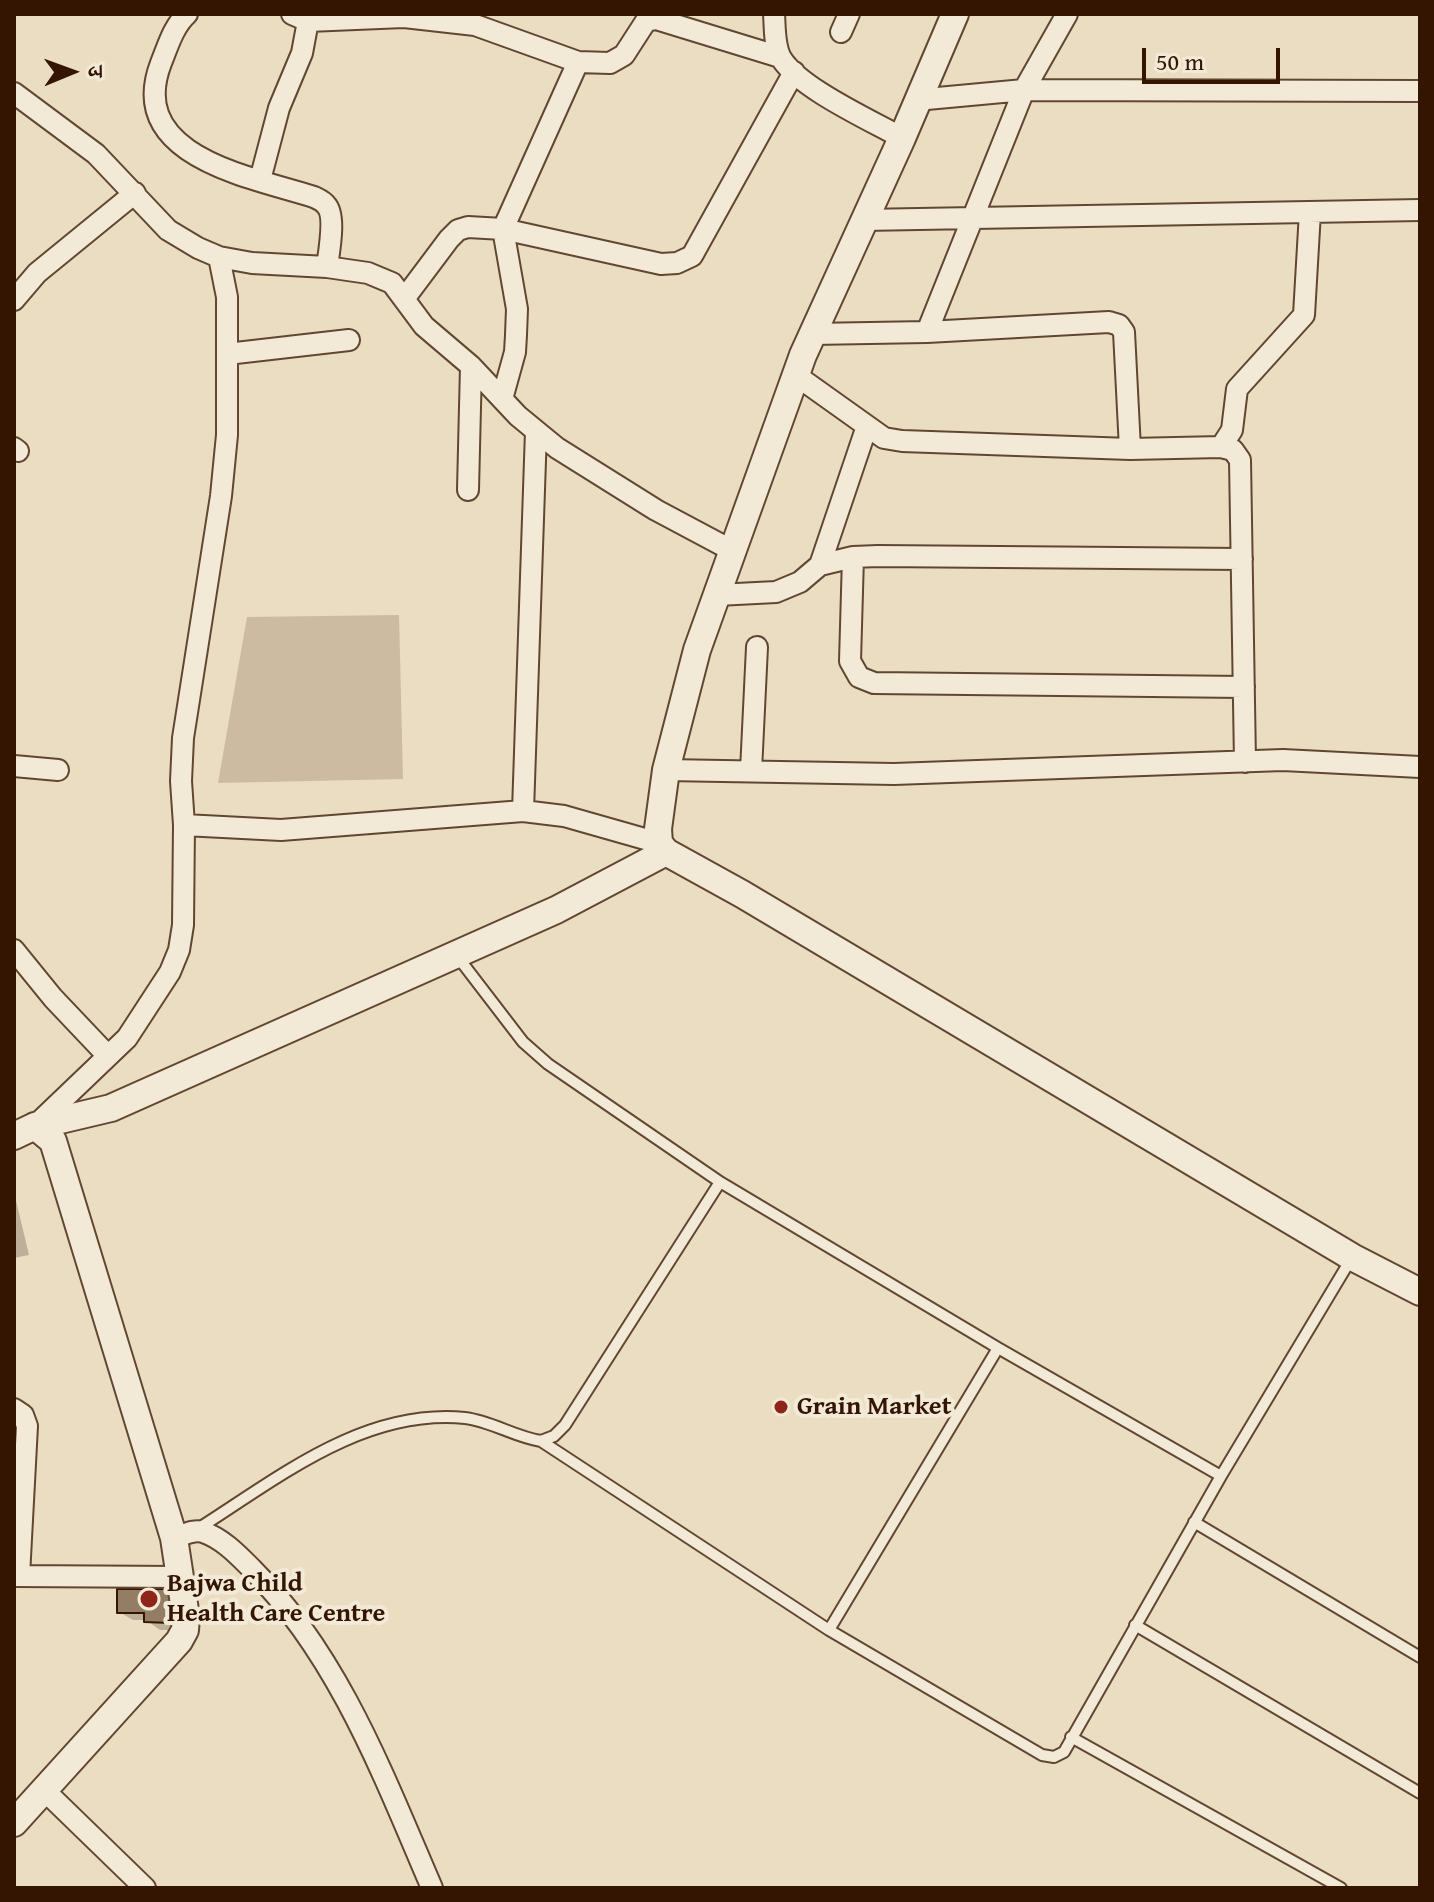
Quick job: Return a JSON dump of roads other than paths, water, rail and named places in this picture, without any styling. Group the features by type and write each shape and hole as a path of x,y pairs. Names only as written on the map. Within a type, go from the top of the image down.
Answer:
{"street":[{"path":"187,14 174,29 155,78 153,92 157,111 173,139 191,154 214,166 314,197 327,205 331,214 327,267"},
{"path":"404,299 458,230 468,227 503,229 661,264 677,263 692,256 787,65 774,14"},
{"path":"663,848 658,829 666,770 697,650 812,334 902,138 954,14 974,14"},
{"path":"927,332 1024,90 1067,14"},
{"path":"260,180 279,108 302,53 300,17 404,17 475,25 578,62 610,63 624,55 638,18 656,19 787,65 822,94 902,138"},
{"path":"502,399 515,352 517,309 503,229 578,62"},
{"path":"916,100 1024,90 1420,91"},
{"path":"14,95 96,154 168,230 198,248 219,257 252,263 327,267 368,273 392,283 424,326 557,448 656,510 733,551"},
{"path":"14,300 37,273 135,193"},
{"path":"863,220 1420,210"},
{"path":"1221,447 1232,430 1239,384 1304,315 1310,212"},
{"path":"24,1131 127,1038 170,972 179,950 183,925 183,738 221,496 227,435 227,297 219,257"},
{"path":"812,334 927,332 1109,322 1119,325 1124,332 1130,449"},
{"path":"227,354 349,340"},
{"path":"468,490 471,366"},
{"path":"797,376 884,438 1130,449 1221,447 1233,450 1240,460 1245,762"},
{"path":"820,565 867,426"},
{"path":"523,811 536,431"},
{"path":"717,595 776,592 800,582 820,565 853,557 1242,559"},
{"path":"853,557 850,661 859,677 874,683 1244,687"},
{"path":"751,771 757,647"},
{"path":"666,770 894,774 1245,762 1360,762 1420,767"},
{"path":"14,766 58,770"},
{"path":"184,825 281,830 523,811 564,816 663,848 1352,1257 1420,1292"},
{"path":"24,1131 111,1108 556,910 663,848"},
{"path":"14,950 53,998 108,1056"},
{"path":"14,1823 179,1641 185,1630 186,1617 181,1577 184,1534 53,1141 24,1131"},
{"path":"14,1409 23,1415 27,1426 17,1576 181,1577"},
{"path":"184,1534 214,1537 240,1557 282,1599 312,1640 378,1763 432,1888"},
{"path":"43,1789 145,1888"}],"lane":[{"path":"456,955 523,1042 548,1064 720,1182 998,1348 1221,1476"},
{"path":"541,1441 554,1436 565,1425 720,1182"},
{"path":"184,1534 276,1476 380,1427 411,1418 469,1418 541,1441 829,1630 1042,1755 1054,1757 1064,1752 1194,1522 1352,1257"},
{"path":"829,1630 998,1348"},
{"path":"1194,1522 1420,1657"},
{"path":"1135,1625 1420,1793"},
{"path":"1071,1737 1341,1888"}],"place":[{"name":"Grain Market","path":"781,1407"},
{"name":"Bajwa Child Health Care Centre","path":"149,1599"}]}
